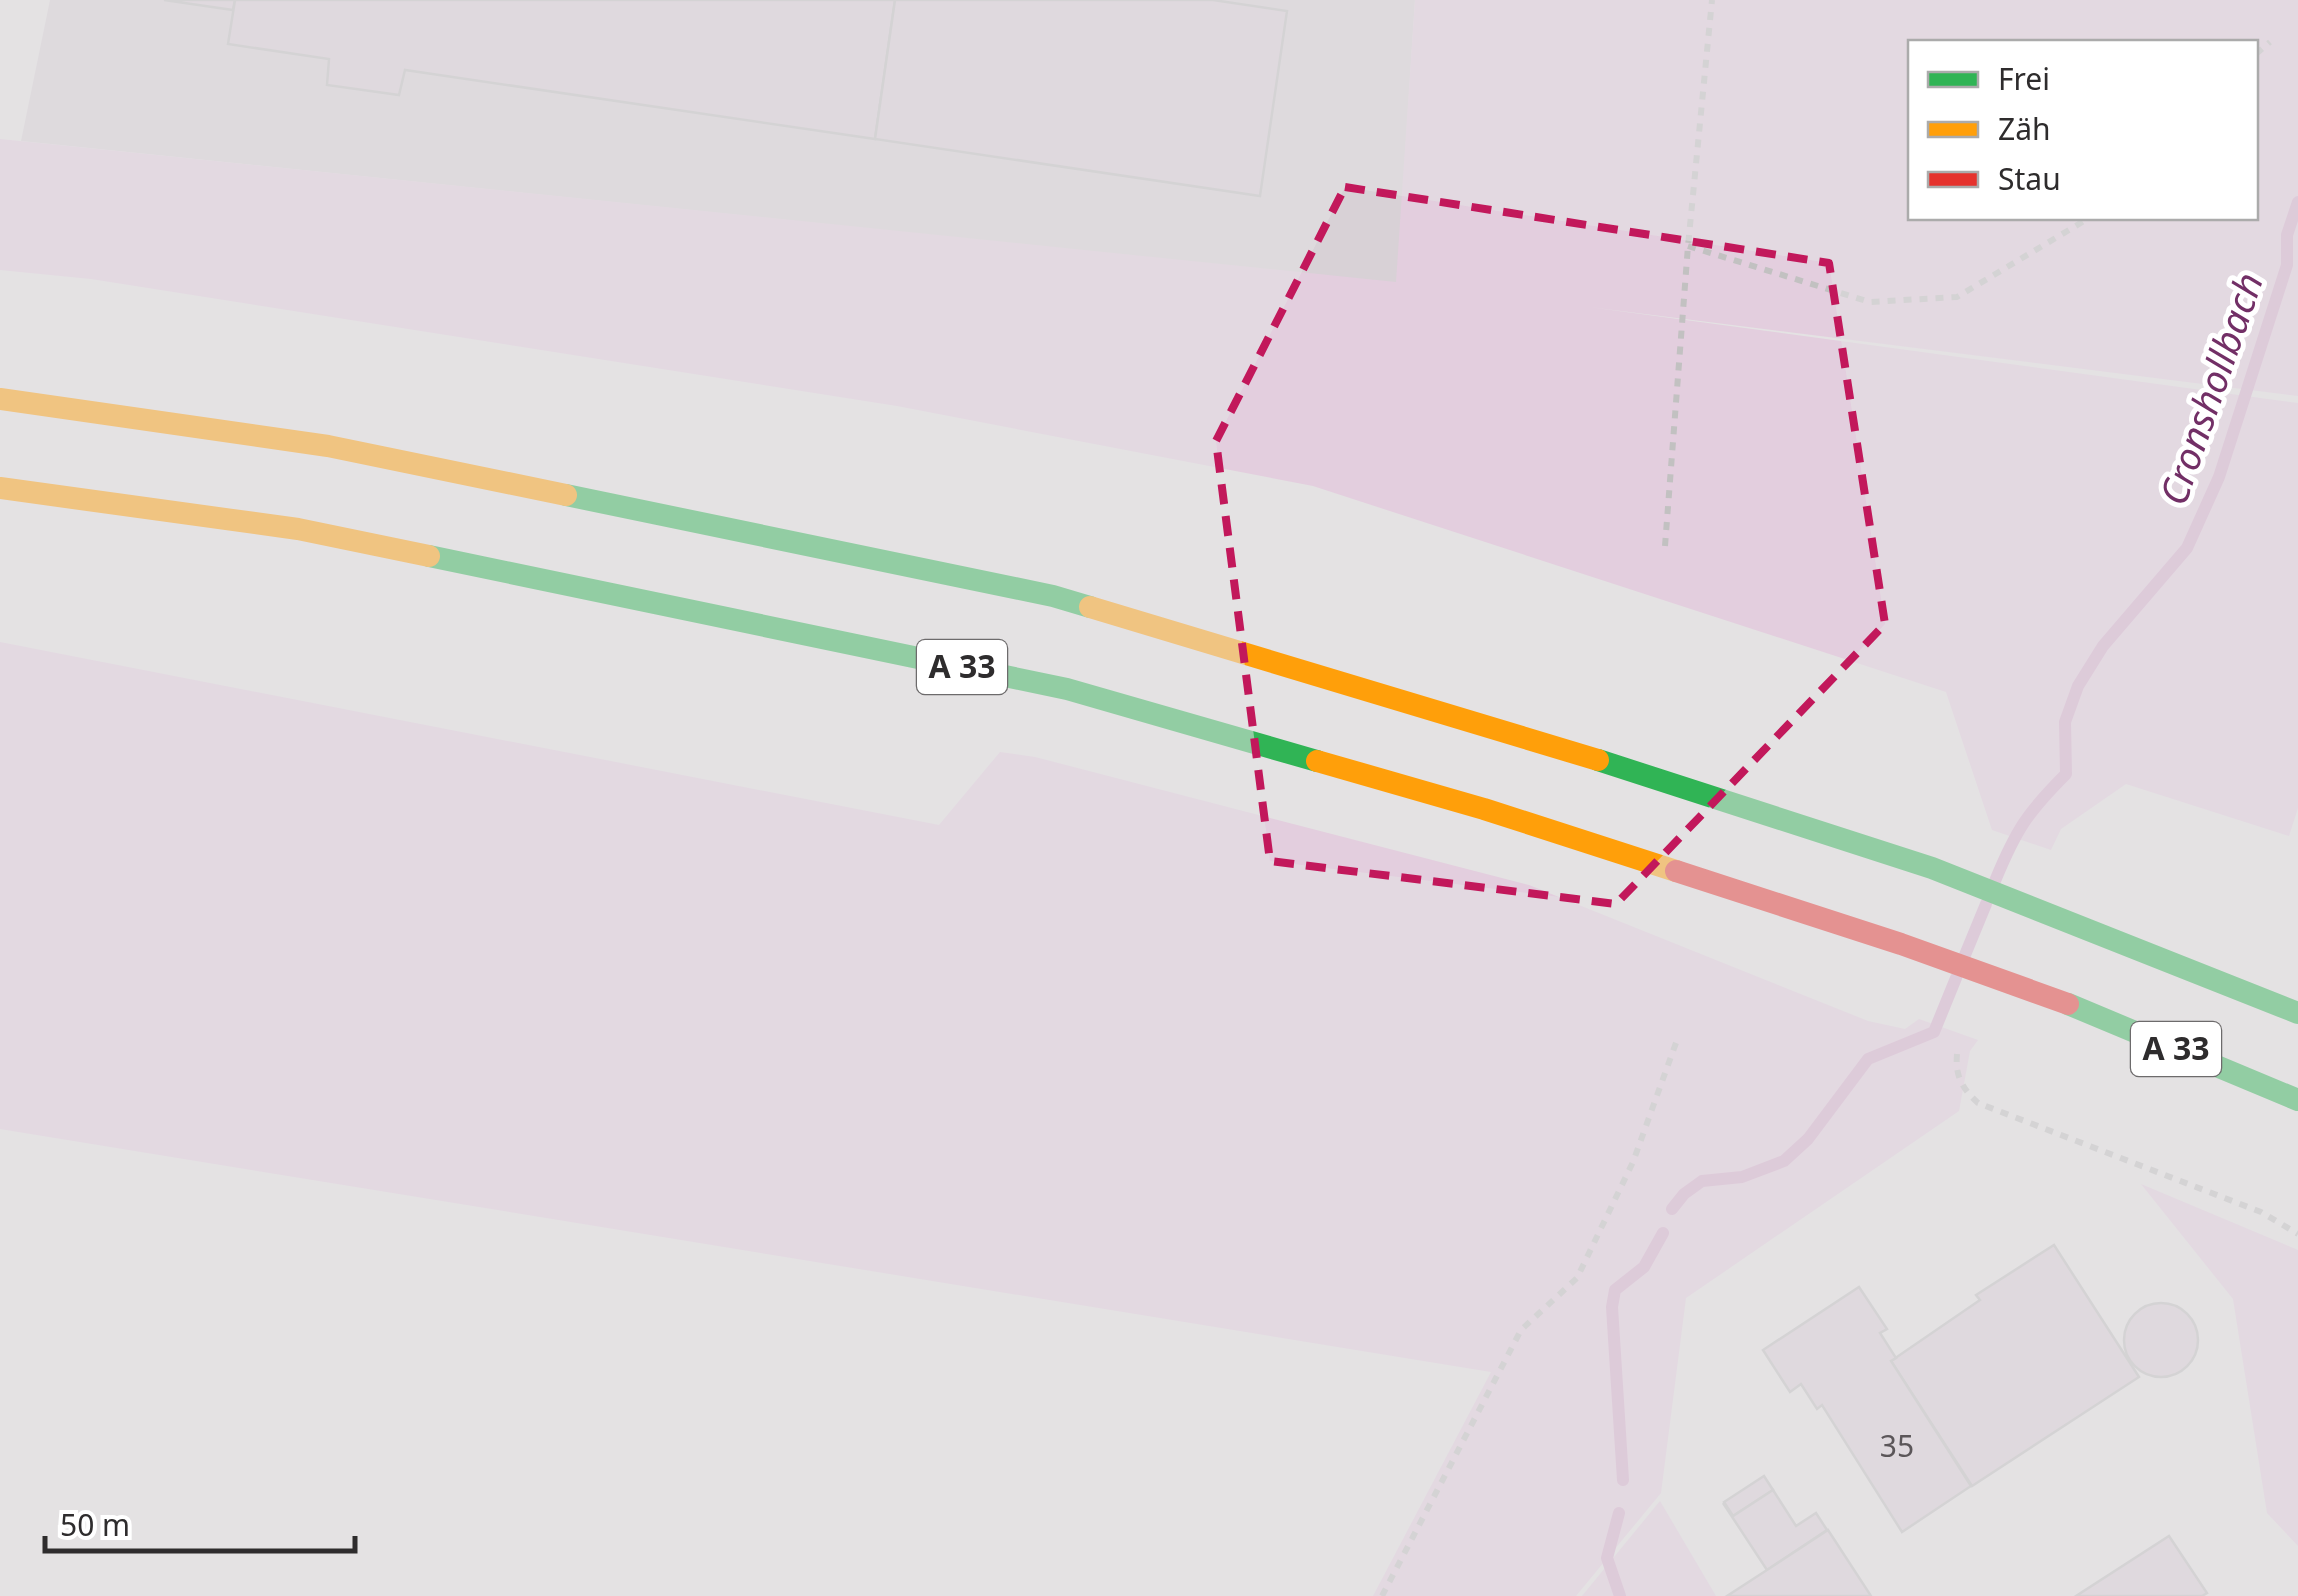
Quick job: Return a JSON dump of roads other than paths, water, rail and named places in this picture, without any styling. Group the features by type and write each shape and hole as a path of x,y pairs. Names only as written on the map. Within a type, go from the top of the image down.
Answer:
{"highway":[{"name":"A 33","path":"0,399 328,446 1053,596 1500,728 1932,868 2298,1013"},
{"name":"A 33","path":"0,488 298,529 1067,689 1484,809 1901,944 2054,998 2298,1100"}],"waterway":[{"name":"Cronshollbach","path":"1995,881 2024,823 2066,774 2065,722 2078,686 2103,646 2187,548 2219,477 2287,265 2287,235 2298,202"},
{"name":"Cronshollbach","path":"1965,955 1986,904"},
{"name":"Cronshollbach","path":"1672,1209 1702,1181 1742,1177 1784,1161 1808,1139 1868,1059 1934,1032 1956,978"},
{"name":"Cronshollbach","path":"1623,1480 1612,1307 1615,1290 1644,1267 1663,1233"},
{"name":"Cronshollbach","path":"1619,1513 1607,1558 1620,1596"}]}
